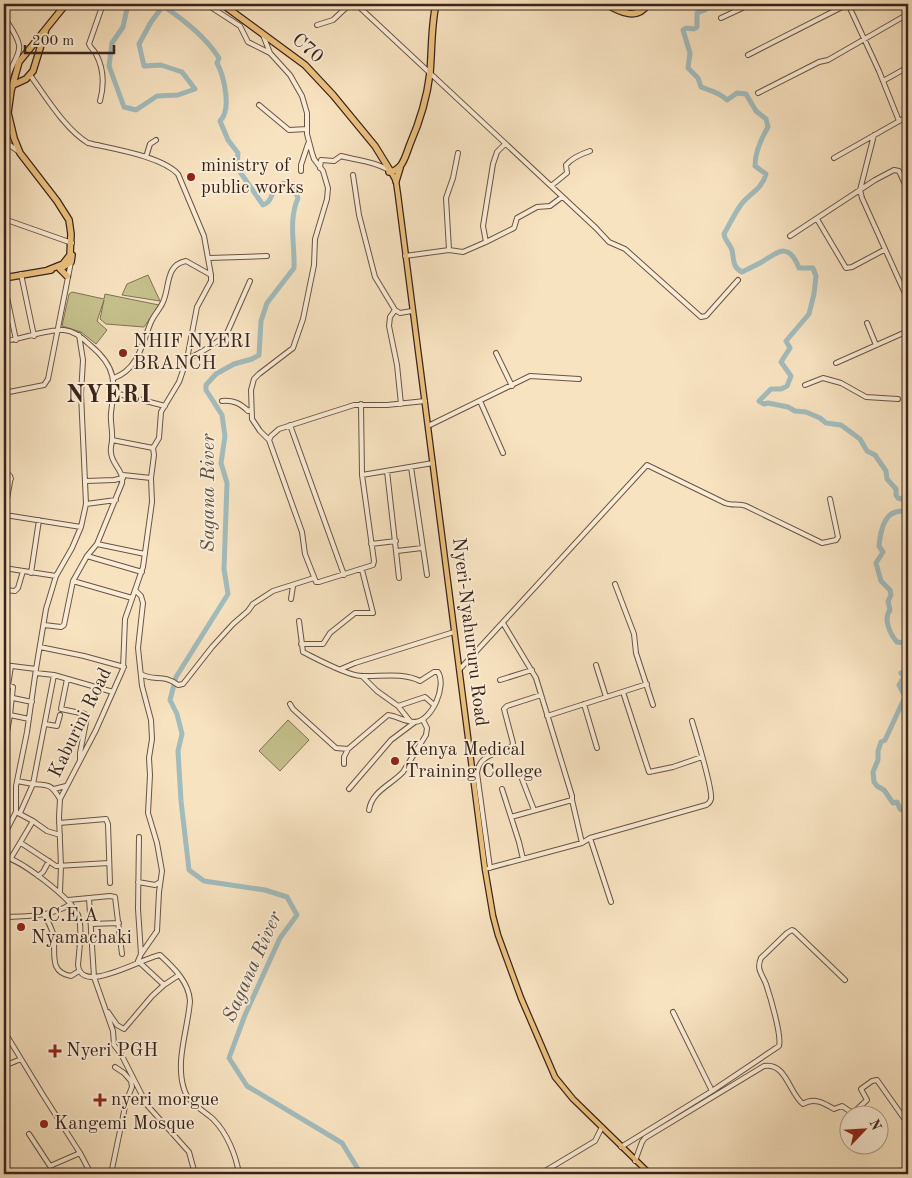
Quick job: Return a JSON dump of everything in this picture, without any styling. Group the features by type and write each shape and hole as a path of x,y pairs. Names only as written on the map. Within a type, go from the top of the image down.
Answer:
{"highway":[{"path":"4,278 60,269 70,263 72,241 69,220 20,153 8,113 19,62 66,4"},
{"name":"C70","path":"222,4 305,65 333,95 375,146 388,170"},
{"path":"396,181 398,167 408,151 424,106 430,74 433,15 436,4"},
{"path":"606,4 620,12 632,14 643,10 648,4"},
{"path":"12,88 30,74 39,57 47,27"},
{"path":"388,170 398,167"},
{"path":"48,270 63,264 70,255 72,241"},
{"path":"60,269 67,276"}],"main road":[{"name":"Nyeri-Nyahururu Road","path":"388,170 396,181 454,632 493,916 498,936 521,998 553,1072 563,1089 650,1174"},
{"name":"Nyeri-Nyahururu Road","path":"388,170 394,184 401,223"}],"street":[{"path":"100,101 104,89 103,77 96,53 90,44 94,28 104,4"},
{"path":"206,4 240,26 248,42 270,53"},
{"path":"317,25 333,20 350,4"},
{"path":"356,4 596,228 604,238 614,246 625,250 701,317 706,316 738,280"},
{"path":"721,18 751,4"},
{"path":"748,55 848,4 899,121"},
{"path":"758,93 819,62 828,60 908,14"},
{"path":"4,17 6,25 19,45 19,52 8,81 12,88"},
{"path":"262,33 270,53 290,75 302,96 307,113 309,142 314,159 324,171 328,194 315,239 314,265 304,319 293,348 254,378 250,393 252,396 251,410 254,423 269,440 302,532 305,554 316,582 362,570 370,567 373,563 362,475 361,404"},
{"path":"883,81 908,67"},
{"name":"Kaburini Road","path":"30,74 68,126 82,139 88,143 168,165 178,174 204,236 211,274 210,281 198,307 187,359 174,391 160,412 159,438 153,448 154,454 150,478 152,502 142,572 125,618 124,667 96,730 60,798 60,892"},
{"path":"259,104 289,130 307,129"},
{"path":"834,158 908,116"},
{"path":"874,135 860,190 884,250 908,300"},
{"path":"146,158 150,144 156,140"},
{"path":"4,141 20,153"},
{"path":"301,170 309,142"},
{"path":"486,242 483,226 493,164 497,152 504,144"},
{"path":"551,186 567,173 566,166 568,163 581,154 590,151"},
{"path":"449,250 446,205 458,153"},
{"path":"320,168 321,160 334,161 341,156 374,162 388,170"},
{"path":"790,236 886,173 899,171 908,191"},
{"path":"353,174 360,215 375,277 395,310 400,313 412,311"},
{"path":"405,256 449,250 463,252 514,228 517,218 537,207 550,206 562,197"},
{"path":"817,219 846,268 852,267 884,250"},
{"path":"4,226 6,220 72,241"},
{"path":"4,393 44,385 50,374 70,255"},
{"path":"209,258 267,256"},
{"path":"114,378 124,372 136,360 151,322 163,301 168,276 172,270 181,262 186,261 211,274"},
{"path":"64,298 70,263"},
{"path":"22,274 34,336"},
{"path":"187,359 195,356 227,333 250,280"},
{"path":"4,283 16,340"},
{"path":"395,310 390,317 389,326 398,365 401,404"},
{"path":"867,323 876,345"},
{"path":"4,341 58,330 70,331 79,335 104,359 114,378 115,393 111,415 112,440 110,452 112,460 123,476"},
{"path":"836,363 908,331"},
{"path":"18,813 17,781 32,702 46,609 56,576 72,548 81,527 86,504 81,394 83,360 79,335"},
{"path":"496,353 512,386"},
{"path":"428,426 530,376 579,379"},
{"path":"805,385 823,378 866,396 898,399"},
{"path":"115,393 165,406"},
{"path":"269,440 275,431 346,407 361,404 374,406 401,404 425,400"},
{"path":"222,401 234,401 241,404 247,410 251,410"},
{"path":"480,401 503,453"},
{"path":"290,425 344,575"},
{"path":"112,440 153,448"},
{"path":"362,475 433,464"},
{"path":"460,669 647,465 725,503 732,506 740,504 746,506 822,543 836,540 838,537 830,499"},
{"path":"412,467 427,575"},
{"path":"4,470 4,478"},
{"path":"387,471 399,578"},
{"path":"86,481 114,480 123,476 150,478"},
{"path":"44,625 61,627 64,625 74,581 87,556 97,544 116,500 123,476"},
{"path":"4,478 11,477 4,513 81,527"},
{"path":"4,478 10,482"},
{"path":"86,504 116,500"},
{"path":"31,573 39,520"},
{"path":"371,544 396,541"},
{"path":"97,544 145,554"},
{"path":"397,551 422,548"},
{"path":"87,556 142,572"},
{"path":"4,568 56,576"},
{"path":"301,644 323,644 330,632 355,613 373,613 362,570"},
{"path":"5,581 4,590 15,591 18,588 23,571"},
{"path":"141,674 146,677 169,679 178,685 183,684 212,647 253,604 273,591 314,578"},
{"path":"74,581 132,598"},
{"path":"615,584 634,634 636,653 654,705"},
{"path":"290,599 292,586"},
{"path":"135,590 140,594 143,603 138,648 144,697 151,720 152,739 149,758 148,813 162,871 157,931 138,961"},
{"path":"299,622 303,652 341,670 362,676 397,676 420,681 434,672 438,672 440,675 441,683 438,697 430,714 423,720 413,722 388,715 348,749 344,757 344,764"},
{"path":"503,623 532,670 542,695 572,796 582,843"},
{"path":"341,670 356,663 454,632"},
{"path":"40,647 124,667"},
{"path":"4,665 67,678 113,692"},
{"path":"596,665 606,697"},
{"path":"11,666 4,713 10,716 29,719"},
{"path":"500,680 532,670"},
{"path":"4,835 30,793 33,784 54,675"},
{"path":"362,676 377,691 398,706 413,722"},
{"path":"67,678 61,709 85,714 87,717 80,761"},
{"path":"548,716 647,684"},
{"path":"4,749 13,699 13,687 8,685"},
{"path":"624,692 649,772 673,767 702,757"},
{"path":"542,695 507,706 504,709 513,743 512,746 489,756 483,760 478,768 488,869 582,843 590,838 706,805 710,802 711,797 692,721"},
{"path":"398,706 425,697 434,706"},
{"path":"5,699 32,702"},
{"path":"290,704 292,709 336,748 348,749"},
{"path":"584,704 597,748"},
{"path":"45,724 57,726 60,715"},
{"path":"370,810 371,801 381,789 403,772 426,735 427,728 423,720"},
{"path":"349,789 391,740 413,722"},
{"path":"522,779 534,810"},
{"path":"17,781 44,784 54,789 60,798"},
{"path":"54,789 66,786"},
{"path":"502,788 523,859"},
{"path":"511,817 572,800"},
{"path":"18,813 47,831 60,834"},
{"path":"59,823 106,819 108,824 110,883"},
{"path":"11,858 33,821"},
{"path":"139,837 138,882 141,954"},
{"path":"590,838 612,902"},
{"path":"21,843 49,862 61,866 109,863"},
{"path":"4,857 11,858 60,892 77,913 80,922 80,971 86,977 120,971 138,961 160,955 179,975 190,997 180,1072 183,1086 193,1103 217,1124 228,1141 239,1174"},
{"path":"38,876 49,862"},
{"path":"138,882 155,885 160,882"},
{"path":"4,917 44,915 60,911 69,902 110,896 115,898 122,954"},
{"path":"89,898 94,977 113,1031 114,1045 121,1054 147,1105 188,1151 195,1174"},
{"path":"44,915 53,932 54,959 57,970 72,976 80,971"},
{"path":"91,924 119,923"},
{"path":"621,1147 779,1046 779,1036 765,982 758,969 761,958 790,931 794,931 845,980"},
{"path":"138,961 164,985"},
{"path":"105,1008 117,1025 124,1029 152,996 179,975"},
{"path":"673,1012 712,1090"},
{"path":"4,1031 80,1153 91,1174"},
{"path":"4,1066 21,1058"},
{"path":"635,1161 645,1138 768,1065 776,1067 782,1073 796,1098 803,1104 809,1100 818,1101 834,1110 842,1106 851,1112 858,1108 867,1100 861,1089 872,1081 877,1080 908,1124"},
{"path":"110,1174 126,1102 132,1087 131,1081 124,1072 115,1067"},
{"path":"540,1174 595,1141 602,1127"},
{"path":"29,1134 50,1166 80,1153"}],"shaded area":[{"path":"148,275 160,301 122,295 127,284"},
{"path":"72,292 104,299 105,294 159,305 144,327 106,324 100,319 104,300 97,321 107,330 96,344 81,332 62,326 69,294"},
{"path":"288,720 309,740 280,771 259,751"}],"waterway":[{"name":"Sagana River","path":"128,4 123,27 112,43 109,66 124,107 136,110 157,96 178,95 195,89 182,72 161,65 144,66 139,44 151,22 163,6 194,29 219,58 217,63 226,93 226,109 220,121 228,140 238,153 238,169 263,205 267,203 276,188 285,183 294,189 298,198 293,215 294,268 267,303 261,321 259,355 234,364 216,374 206,385 206,390 222,415 225,436 221,463 227,483 224,569 228,594 176,677 170,700 177,714 182,734 178,751 181,801 189,870 204,881 265,890 287,897 297,915 280,938 245,1015 229,1058 247,1086 342,1143 361,1174"},
{"path":"713,4 697,13 697,27 683,30 690,53 688,68 698,78 701,87 718,93 727,100 737,93 746,94 756,111 766,119 768,127 759,146 755,161 755,166 766,174 758,188 740,206 724,234 725,239 732,250 735,265 742,272 777,253 786,251 795,259 799,268 813,268 816,276 809,314 786,341 790,348 781,362 791,376 787,386 781,389 771,389 759,401 764,404 768,403 788,407 795,411 806,412 826,423 841,425 860,439 867,451 875,455 886,471 887,479 896,489 898,498 908,501"},
{"path":"908,510 896,512 885,521 881,531 879,546 883,552 876,563 881,581 890,590 891,595 888,601 890,610 887,618 888,626 897,642 905,643 908,651"},
{"path":"908,671 901,673 904,677 899,685 905,697 885,740 881,742 878,760 873,772 874,782 877,786 884,790 893,803 897,802 900,809 908,813"}],"place":[{"name":"ministry of public works","path":"191,177"},
{"name":"NHIF NYERI BRANCH","path":"123,353"},
{"name":"Kenya Medical Training College","path":"395,761"},
{"name":"P.C.E.A Nyamachaki","path":"21,927"},
{"name":"Nyeri PGH","path":"55,1051"},
{"name":"nyeri morgue","path":"100,1100"},
{"name":"Kangemi Mosque","path":"44,1124"}],"district":[{"name":"NYERI","path":"109,396"}]}
